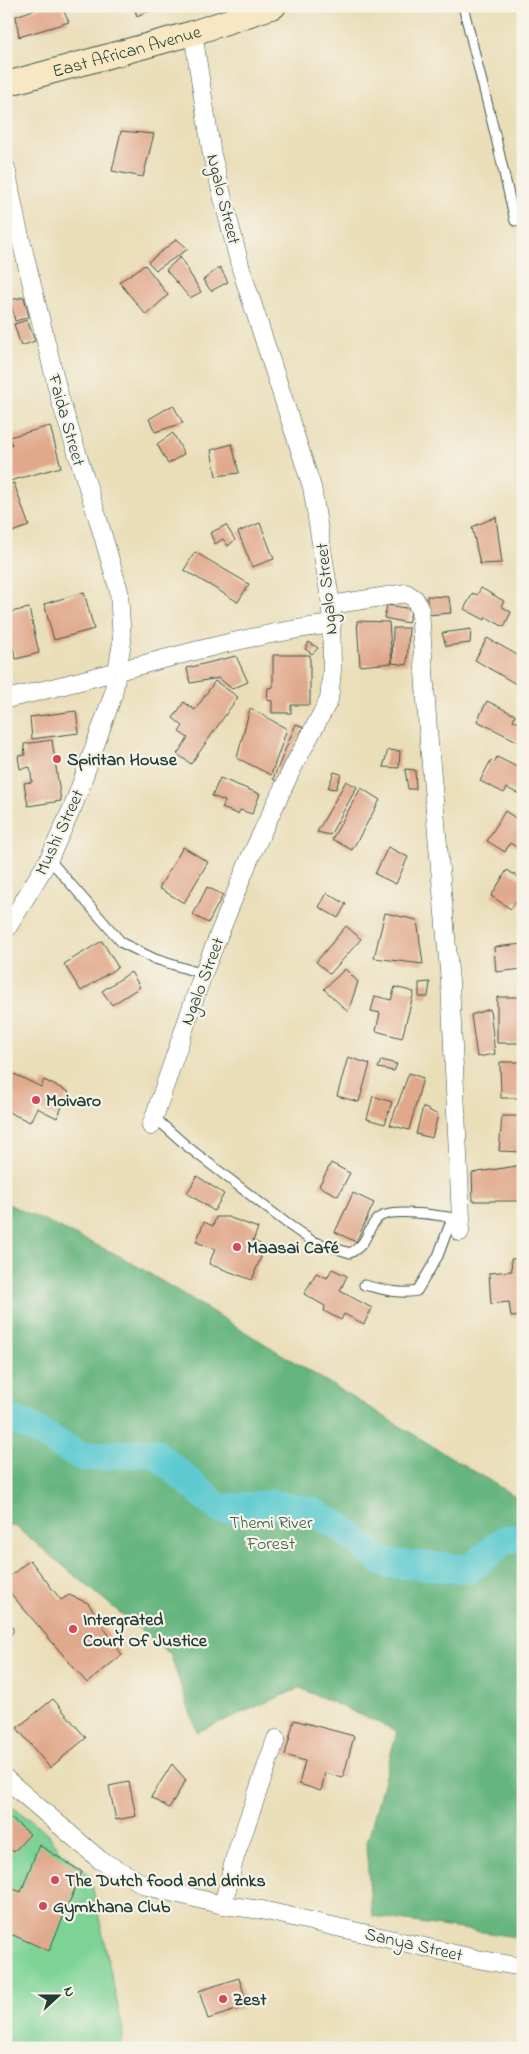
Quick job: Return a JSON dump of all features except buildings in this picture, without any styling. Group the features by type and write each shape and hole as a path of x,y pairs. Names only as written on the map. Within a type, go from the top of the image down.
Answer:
{"street":[{"name":"East African Avenue","path":"6,84 193,33 274,6"},
{"name":"Ngalo Street","path":"152,1122 203,974 249,860 293,767 329,700 332,670 331,604 312,487 241,269 212,155 193,33"},
{"name":"Faida Street","path":"6,168 16,220 58,392 101,527 118,591 122,642 118,671"},
{"path":"331,604 406,593 414,599 420,610 428,731 450,982 458,1223"},
{"path":"6,699 200,649 284,630 332,624"},
{"name":"Mushi Street","path":"6,930 49,859 74,804 101,732 113,695 118,671"},
{"path":"223,1905 247,1821 276,1739"},
{"name":"Sanya Street","path":"6,1779 100,1860 146,1886 223,1905 262,1910 477,1959 523,1967"}],"lane":[{"path":"463,6 515,221"},
{"path":"49,859 122,943 155,959 203,974"},
{"path":"152,1122 218,1169 289,1225 312,1240 350,1253 363,1244 377,1219 385,1214 398,1212 458,1223 417,1291 408,1293 364,1285"},
{"path":"518,2048 523,2047"}],"green space":[{"name":"Themi River Forest","path":"6,1203 122,1257 523,1501 523,1938 372,1916 366,1847 397,1731 300,1688 197,1732 170,1654 15,1526 6,1525"},
{"path":"6,1802 46,1832 60,1850 90,1875 124,2035 118,2048 6,2048"}],"waterway":[{"path":"6,1418 26,1425 82,1457 154,1452 220,1509 272,1504 311,1511 339,1526 383,1563 470,1569 504,1540 523,1537"}],"place":[{"name":"Spiritan House","path":"57,759"},
{"name":"Moivaro","path":"36,1100"},
{"name":"Maasai Café","path":"237,1247"},
{"name":"Intergrated Court Of Justice","path":"73,1629"},
{"name":"The Dutch food and drinks","path":"55,1880"},
{"name":"Gymkhana Club","path":"43,1906"},
{"name":"Zest","path":"223,1999"}]}
